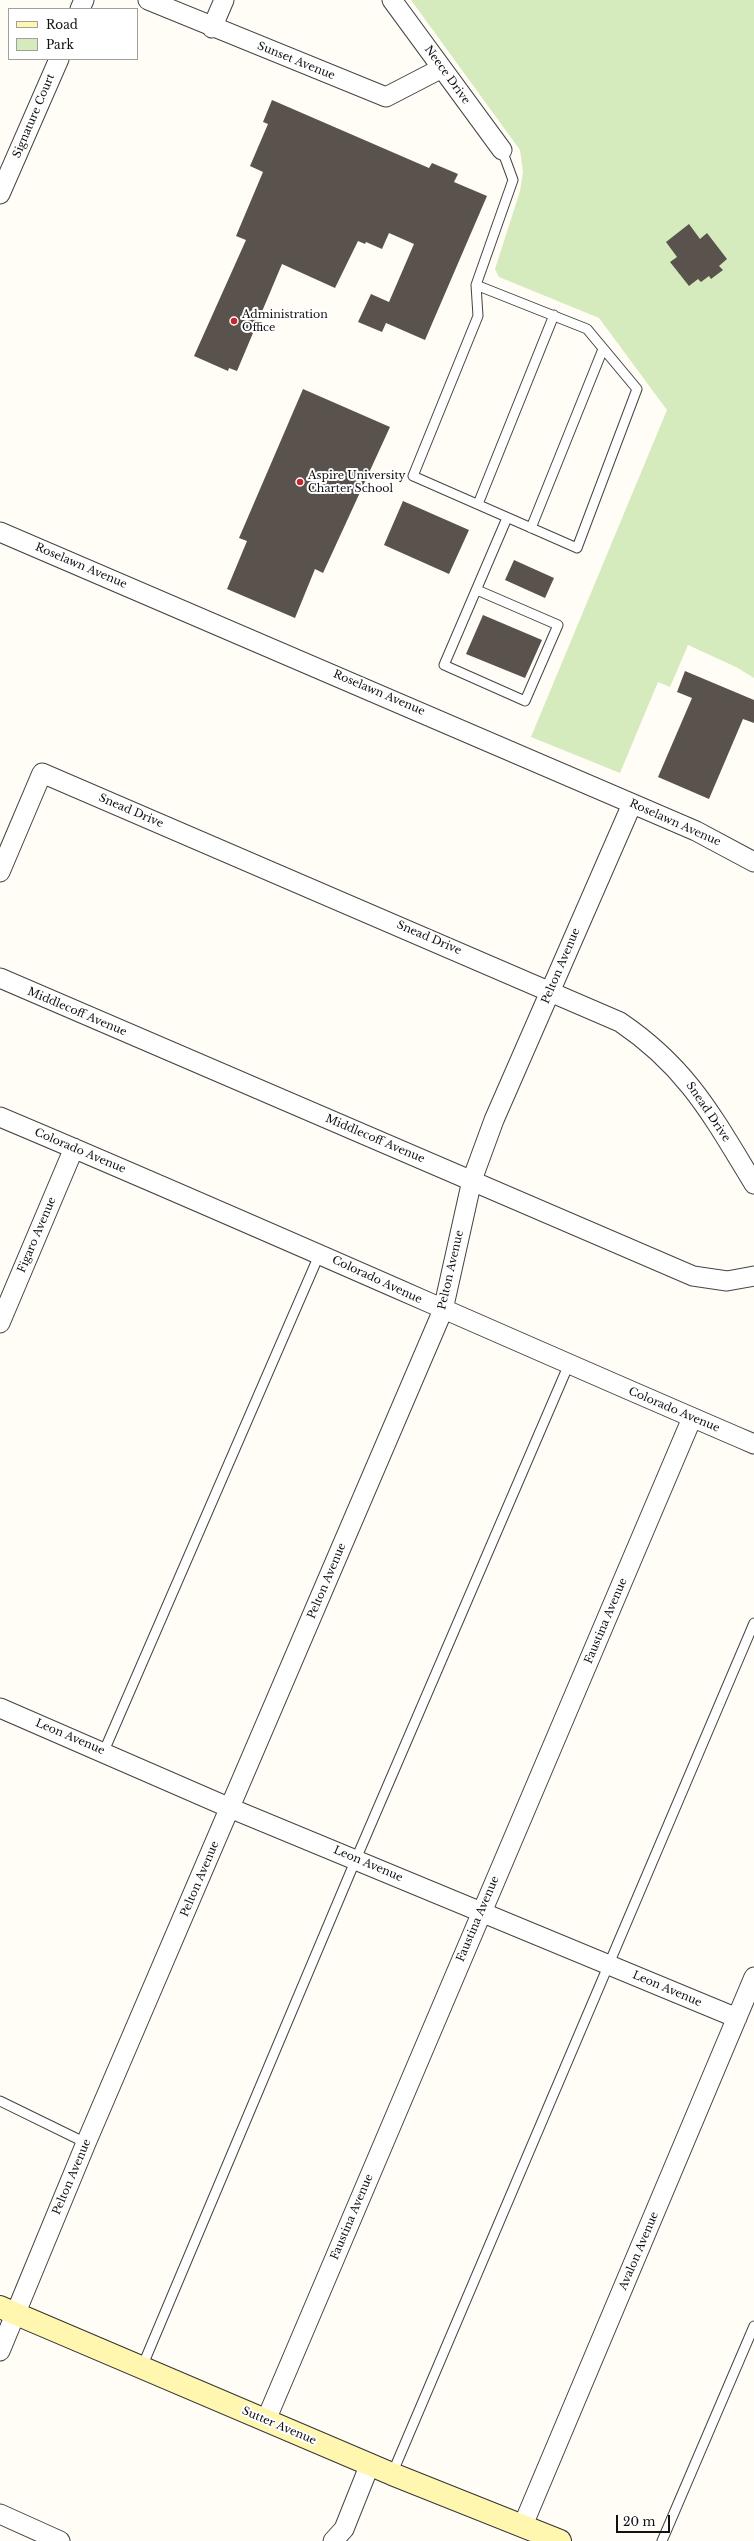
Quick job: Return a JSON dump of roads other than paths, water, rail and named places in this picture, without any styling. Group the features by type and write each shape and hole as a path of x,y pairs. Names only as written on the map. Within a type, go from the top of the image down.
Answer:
{"street":[{"name":"Sunset Avenue","path":"148,0 212,28 386,97 442,68"},
{"path":"212,28 224,0"},
{"name":"Neece Drive","path":"392,0 502,150"},
{"name":"Signature Court","path":"0,194 59,60"},
{"name":"Roselawn Avenue","path":"0,532 322,668 696,831 754,862"},
{"name":"Snead Drive","path":"0,872 42,773 551,990 620,1022 646,1040 670,1061 704,1103 754,1184"},
{"name":"Pelton Avenue","path":"0,2351 8,2310 86,2143 443,1310 472,1180 494,1120 632,804"},
{"name":"Middlecoff Avenue","path":"0,978 693,1276 727,1281 754,1276"},
{"name":"Colorado Avenue","path":"0,1117 320,1253 443,1310 754,1444"},
{"name":"Figaro Avenue","path":"0,1323 74,1148"},
{"name":"Faustina Avenue","path":"266,2420 692,1418"},
{"name":"Leon Avenue","path":"0,1708 104,1751 230,1808 356,1858 481,1912 737,2018"},
{"name":"Avalon Avenue","path":"523,2525 754,1977"},
{"name":"Sutter Avenue","path":"8,2310 392,2474 560,2541"},
{"path":"333,2541 344,2529 370,2464"},
{"path":"0,2514 60,2541"}],"lane":[{"path":"476,285 587,329 637,389 577,548 413,476 478,316 476,285 512,186 512,174 502,150"},
{"path":"478,504 554,315"},
{"path":"531,528 603,349"},
{"path":"477,590 558,625 525,701 444,665 507,518"},
{"path":"104,1751 320,1253"},
{"path":"142,2367 356,1858 569,1364"},
{"path":"392,2474 754,1623"},
{"path":"0,2101 86,2143"},
{"path":"662,2541 754,2326"}],"place":[{"name":"Administration Office","path":"234,321"},
{"name":"Aspire University Charter School","path":"300,482"}]}
